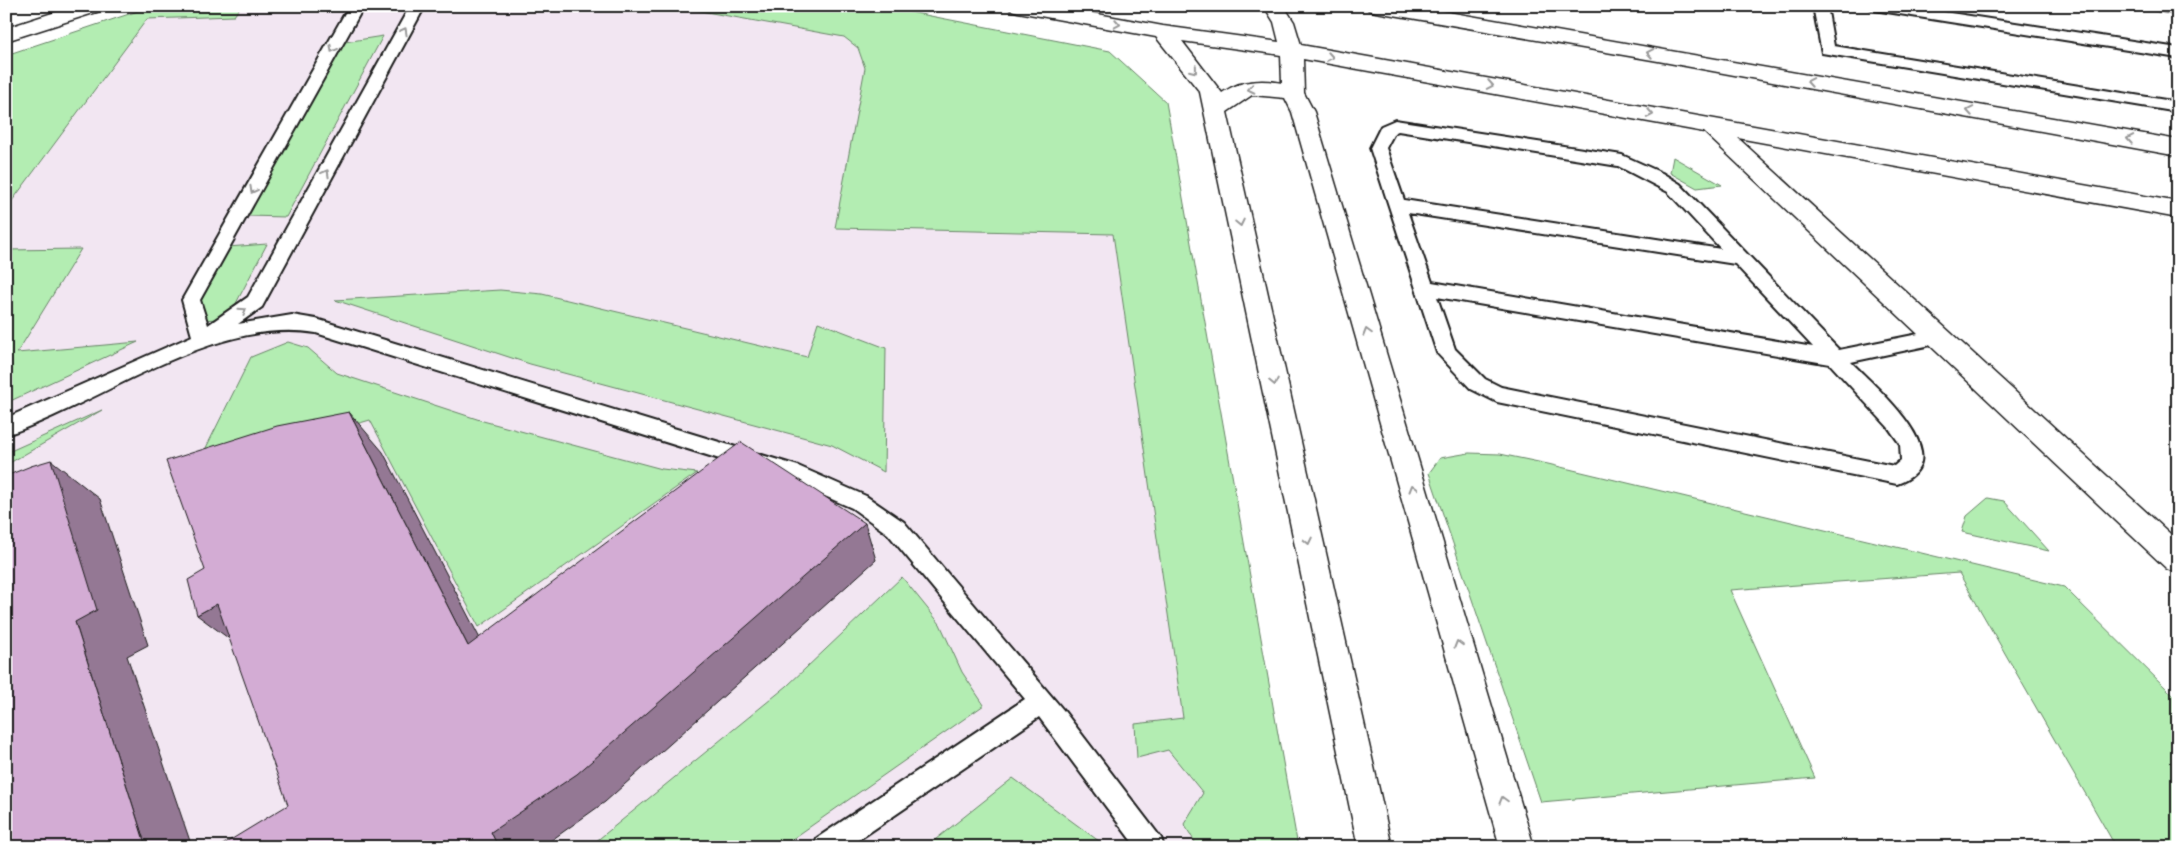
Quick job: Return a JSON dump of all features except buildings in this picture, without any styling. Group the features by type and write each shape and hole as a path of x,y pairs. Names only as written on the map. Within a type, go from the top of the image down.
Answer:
{"street":[{"path":"6,35 96,6"},
{"path":"1018,6 1163,32 1292,50 2178,210"},
{"path":"1274,6 1284,22 1292,50 1293,93 1306,122 1517,847"},
{"path":"1376,6 1658,54 2178,148"},
{"path":"1163,32 1211,91 1374,847"},
{"path":"1215,110 1239,92 1254,87 1271,86 1293,93"},
{"path":"1709,124 2178,560"}],"lane":[{"path":"203,339 191,300 356,6"},
{"path":"203,339 255,302 418,6"},
{"path":"1820,6 1826,50 2178,107"},
{"path":"1874,6 2178,53"},
{"path":"2156,6 2178,10"},
{"path":"1395,125 1622,161 1674,188 1895,421 1910,442 1912,463 1897,475 1497,394 1478,384 1447,353 1398,205 1378,148 1387,130 1395,125"},
{"path":"1398,205 1740,258"},
{"path":"1426,288 1835,358 1938,337"},
{"path":"6,427 203,339 264,325 292,322 316,326 798,475 859,502 896,528 1041,702 1152,847"},
{"path":"826,847 1041,702"}],"shaded area":[{"path":"153,6 879,6 1110,51 1166,102 1298,847 6,847 6,55"}],"green space":[{"path":"153,6 241,6 234,16 147,19 6,209 6,55"},
{"path":"673,6 879,6 1110,51 1166,102 1298,847 1198,847 1184,824 1203,793 1168,750 1137,758 1135,724 1183,718 1113,234 835,228 865,68 858,48 844,37"},
{"path":"383,36 286,217 247,216 345,42"},
{"path":"1673,157 1722,185 1697,188 1670,173"},
{"path":"267,244 232,311 223,319 195,320 197,301 228,247"},
{"path":"81,249 17,353 138,342 6,403 6,250"},
{"path":"500,290 542,294 807,357 818,322 886,348 884,472 832,445 530,364 335,300"},
{"path":"288,342 308,348 337,373 483,421 662,469 697,473 479,627 370,420 194,472 251,357"},
{"path":"102,410 6,465 6,453"},
{"path":"1469,453 1500,454 1548,464 2064,587 2178,700 2178,847 2116,847 1959,573 1730,590 1815,778 1541,802 1429,473 1440,458"},
{"path":"1988,498 2004,501 2049,551 1962,532 1967,516"},
{"path":"902,577 940,624 962,672 984,705 781,847 589,847 787,686"},
{"path":"1013,778 1107,847 926,847"}]}
